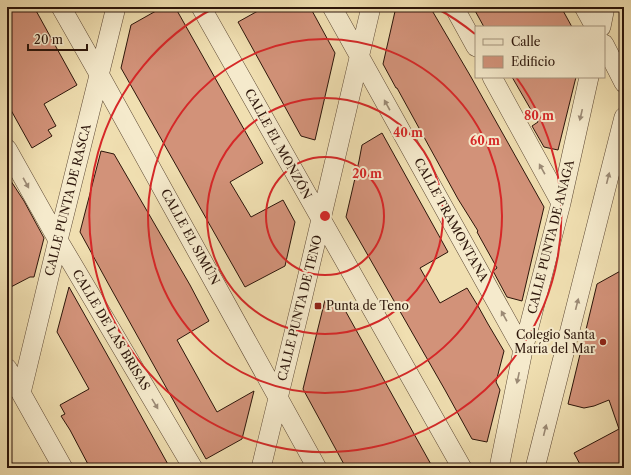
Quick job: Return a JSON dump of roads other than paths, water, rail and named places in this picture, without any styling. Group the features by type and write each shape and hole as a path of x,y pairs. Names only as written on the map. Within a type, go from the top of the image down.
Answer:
{"street":[{"name":"CALLE EL SIMÚN","path":"61,7 100,74 317,468"},
{"name":"CALLE PUNTA DE RASCA","path":"21,393 116,7"},
{"name":"CALLE EL MONZÓN","path":"201,7 462,468"},
{"name":"CALLE TRAMONTANA","path":"332,7 523,350"},
{"name":"CALLE PUNTA DE TENO","path":"261,468 371,7"},
{"path":"454,7 475,45"},
{"path":"584,7 594,26"},
{"path":"600,26 605,7"},
{"path":"605,46 624,83"},
{"path":"493,78 561,203"},
{"name":"CALLE PUNTA DE ANAGA","path":"498,468 523,350 561,203 589,78"},
{"path":"535,468 624,116"},
{"name":"CALLE DE LAS BRISAS","path":"7,149 58,240 193,468"},
{"path":"7,368 63,468"}],"place":[{"name":"Punta de Teno","path":"318,306"},
{"name":"Colegio Santa María del Mar","path":"603,342"}]}
